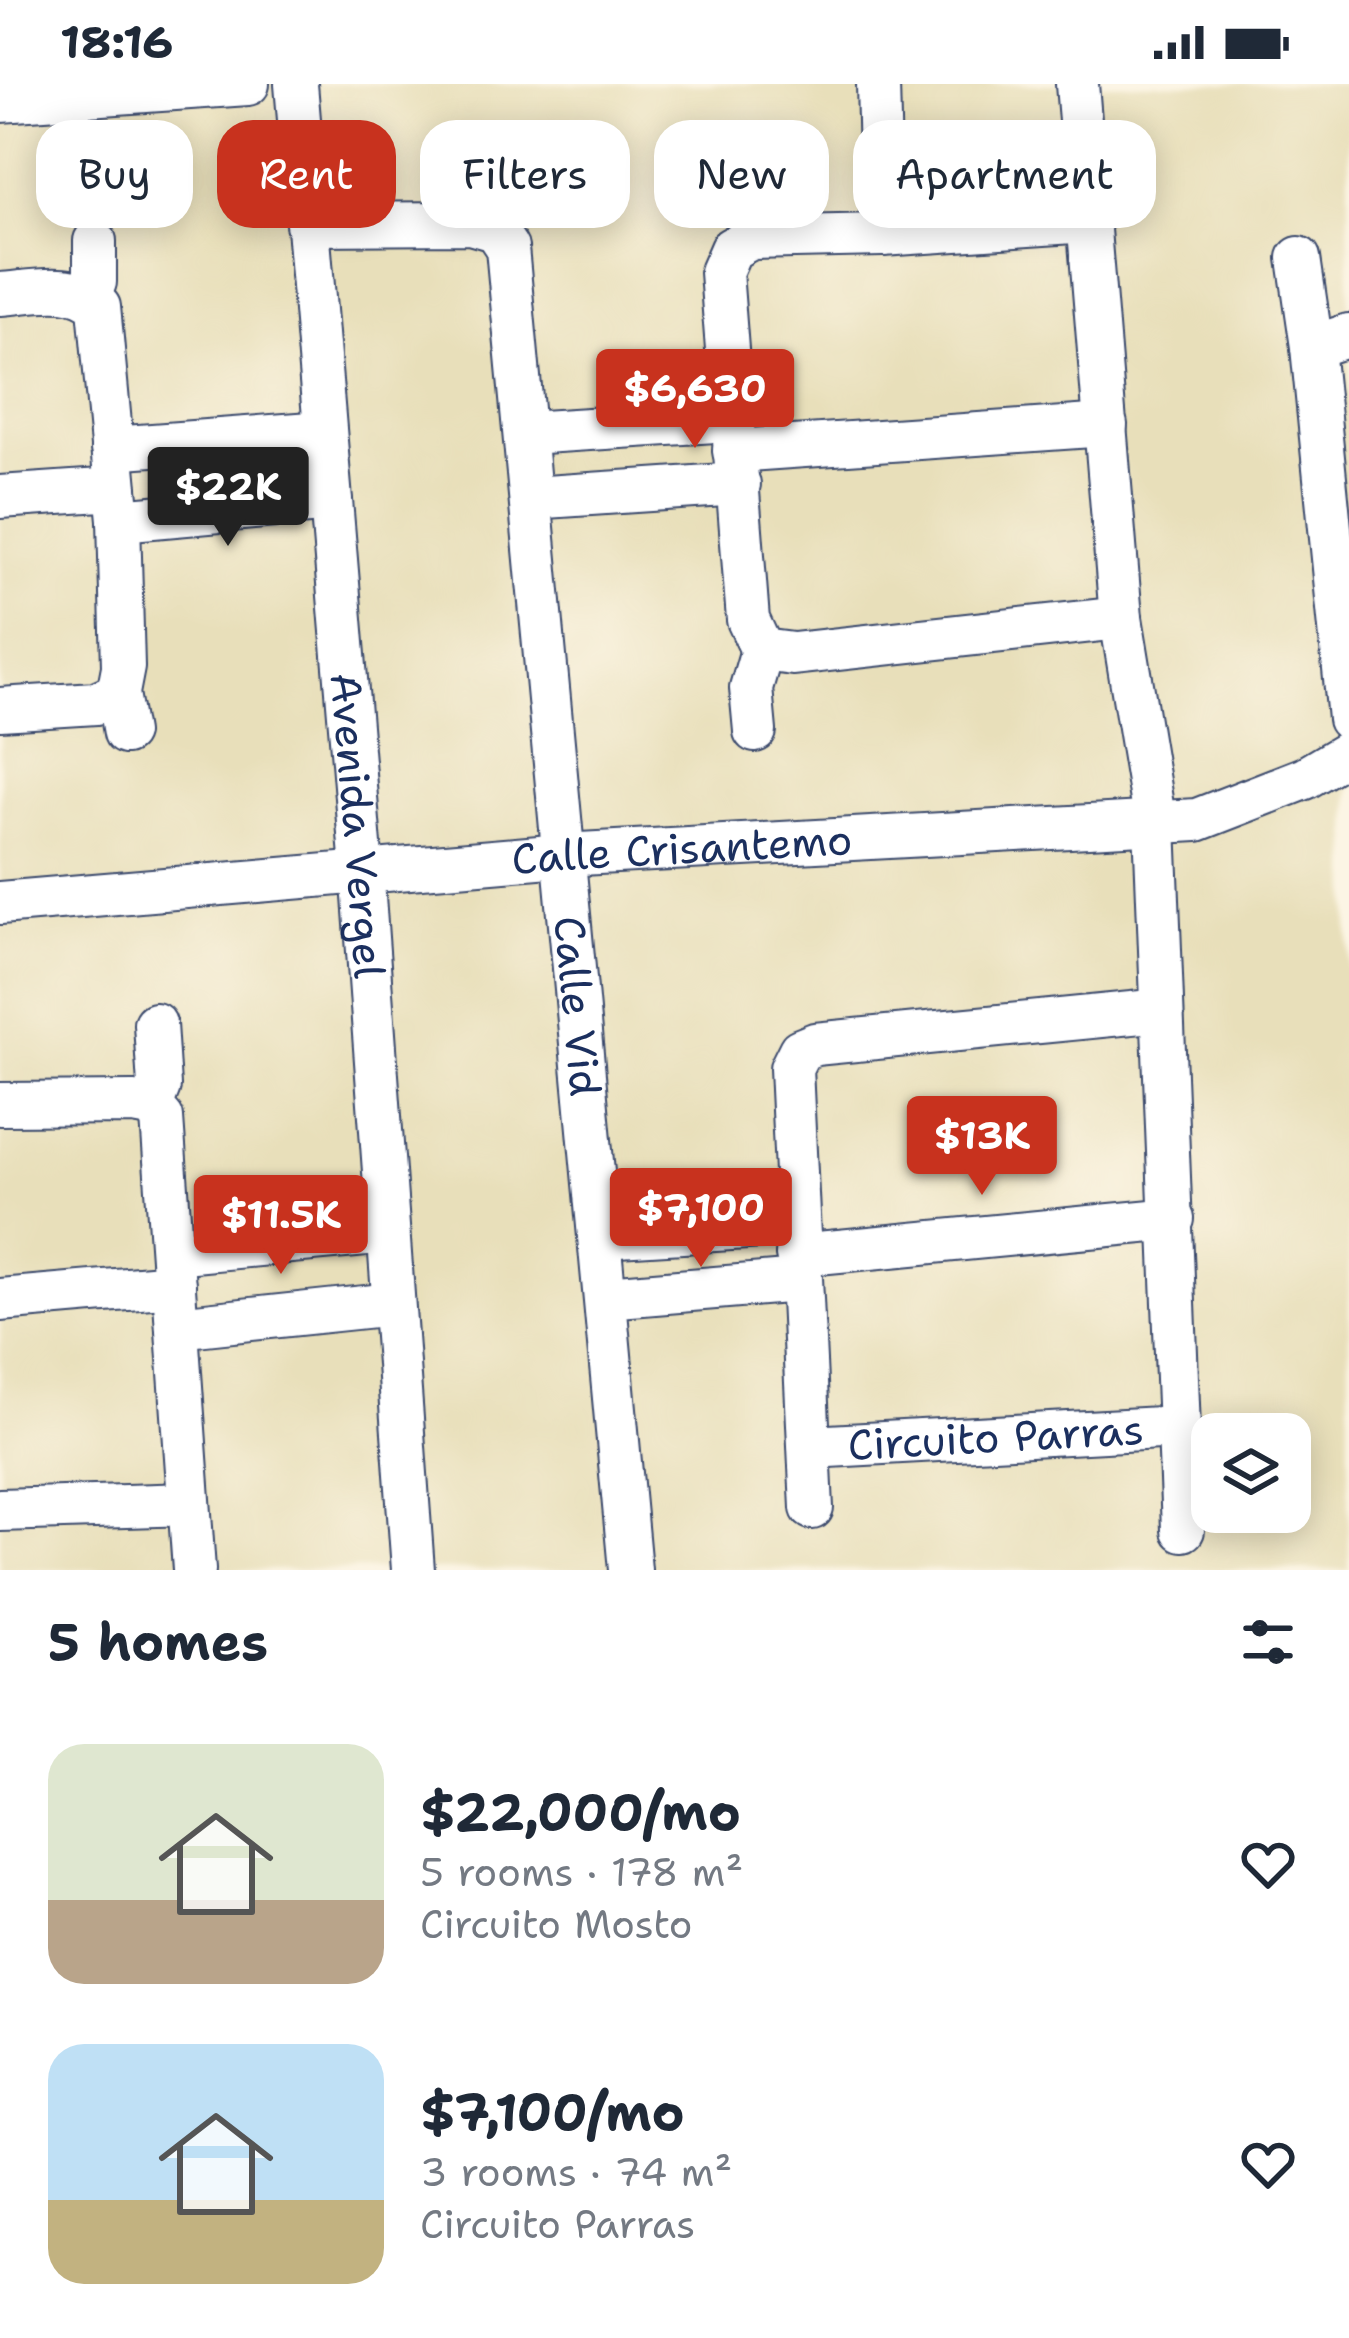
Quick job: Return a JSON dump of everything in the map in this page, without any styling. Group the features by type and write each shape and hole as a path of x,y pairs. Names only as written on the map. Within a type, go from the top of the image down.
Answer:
{"street":[{"path":"0,100 248,84"},
{"name":"Avenida Vergel","path":"296,84 299,120"},
{"path":"878,84 882,235"},
{"name":"Circuito Parras","path":"1077,84 1080,120"},
{"name":"Calle Vid","path":"396,223 470,223 495,230 507,248 630,1570"},
{"name":"Avenida Vergel","path":"307,228 362,869 412,1570"},
{"path":"755,731 752,688 762,650 748,620 734,452 721,272 730,249 752,238 986,228"},
{"name":"Circuito Parras","path":"1090,228 1121,618 1154,824 1183,1530"},
{"path":"90,296 95,282 95,241"},
{"path":"1299,258 1330,341 1349,719"},
{"path":"0,293 76,290 99,307 115,485 123,667 121,713 96,703 0,709"},
{"path":"531,498 734,452 1106,425"},
{"path":"0,497 115,485 325,432"},
{"path":"526,433 734,452"},
{"path":"115,485 331,501"},
{"path":"762,650 793,654 1121,618"},
{"name":"Calle Crisantemo","path":"0,903 562,855 1197,820 1305,778 1349,752"},
{"name":"Circuito Parras","path":"812,1508 790,1069 808,1047 1162,1010"},
{"path":"151,1106 159,1086 155,1024"},
{"path":"0,1104 134,1102 151,1106 162,1118 194,1570"},
{"path":"606,1297 798,1254 1173,1220"},
{"path":"174,1288 388,1233"},
{"path":"601,1237 798,1254"},
{"path":"0,1300 174,1288 393,1304"},
{"name":"Circuito Parras","path":"810,1448 1179,1427"},
{"path":"0,1510 189,1504"}]}
